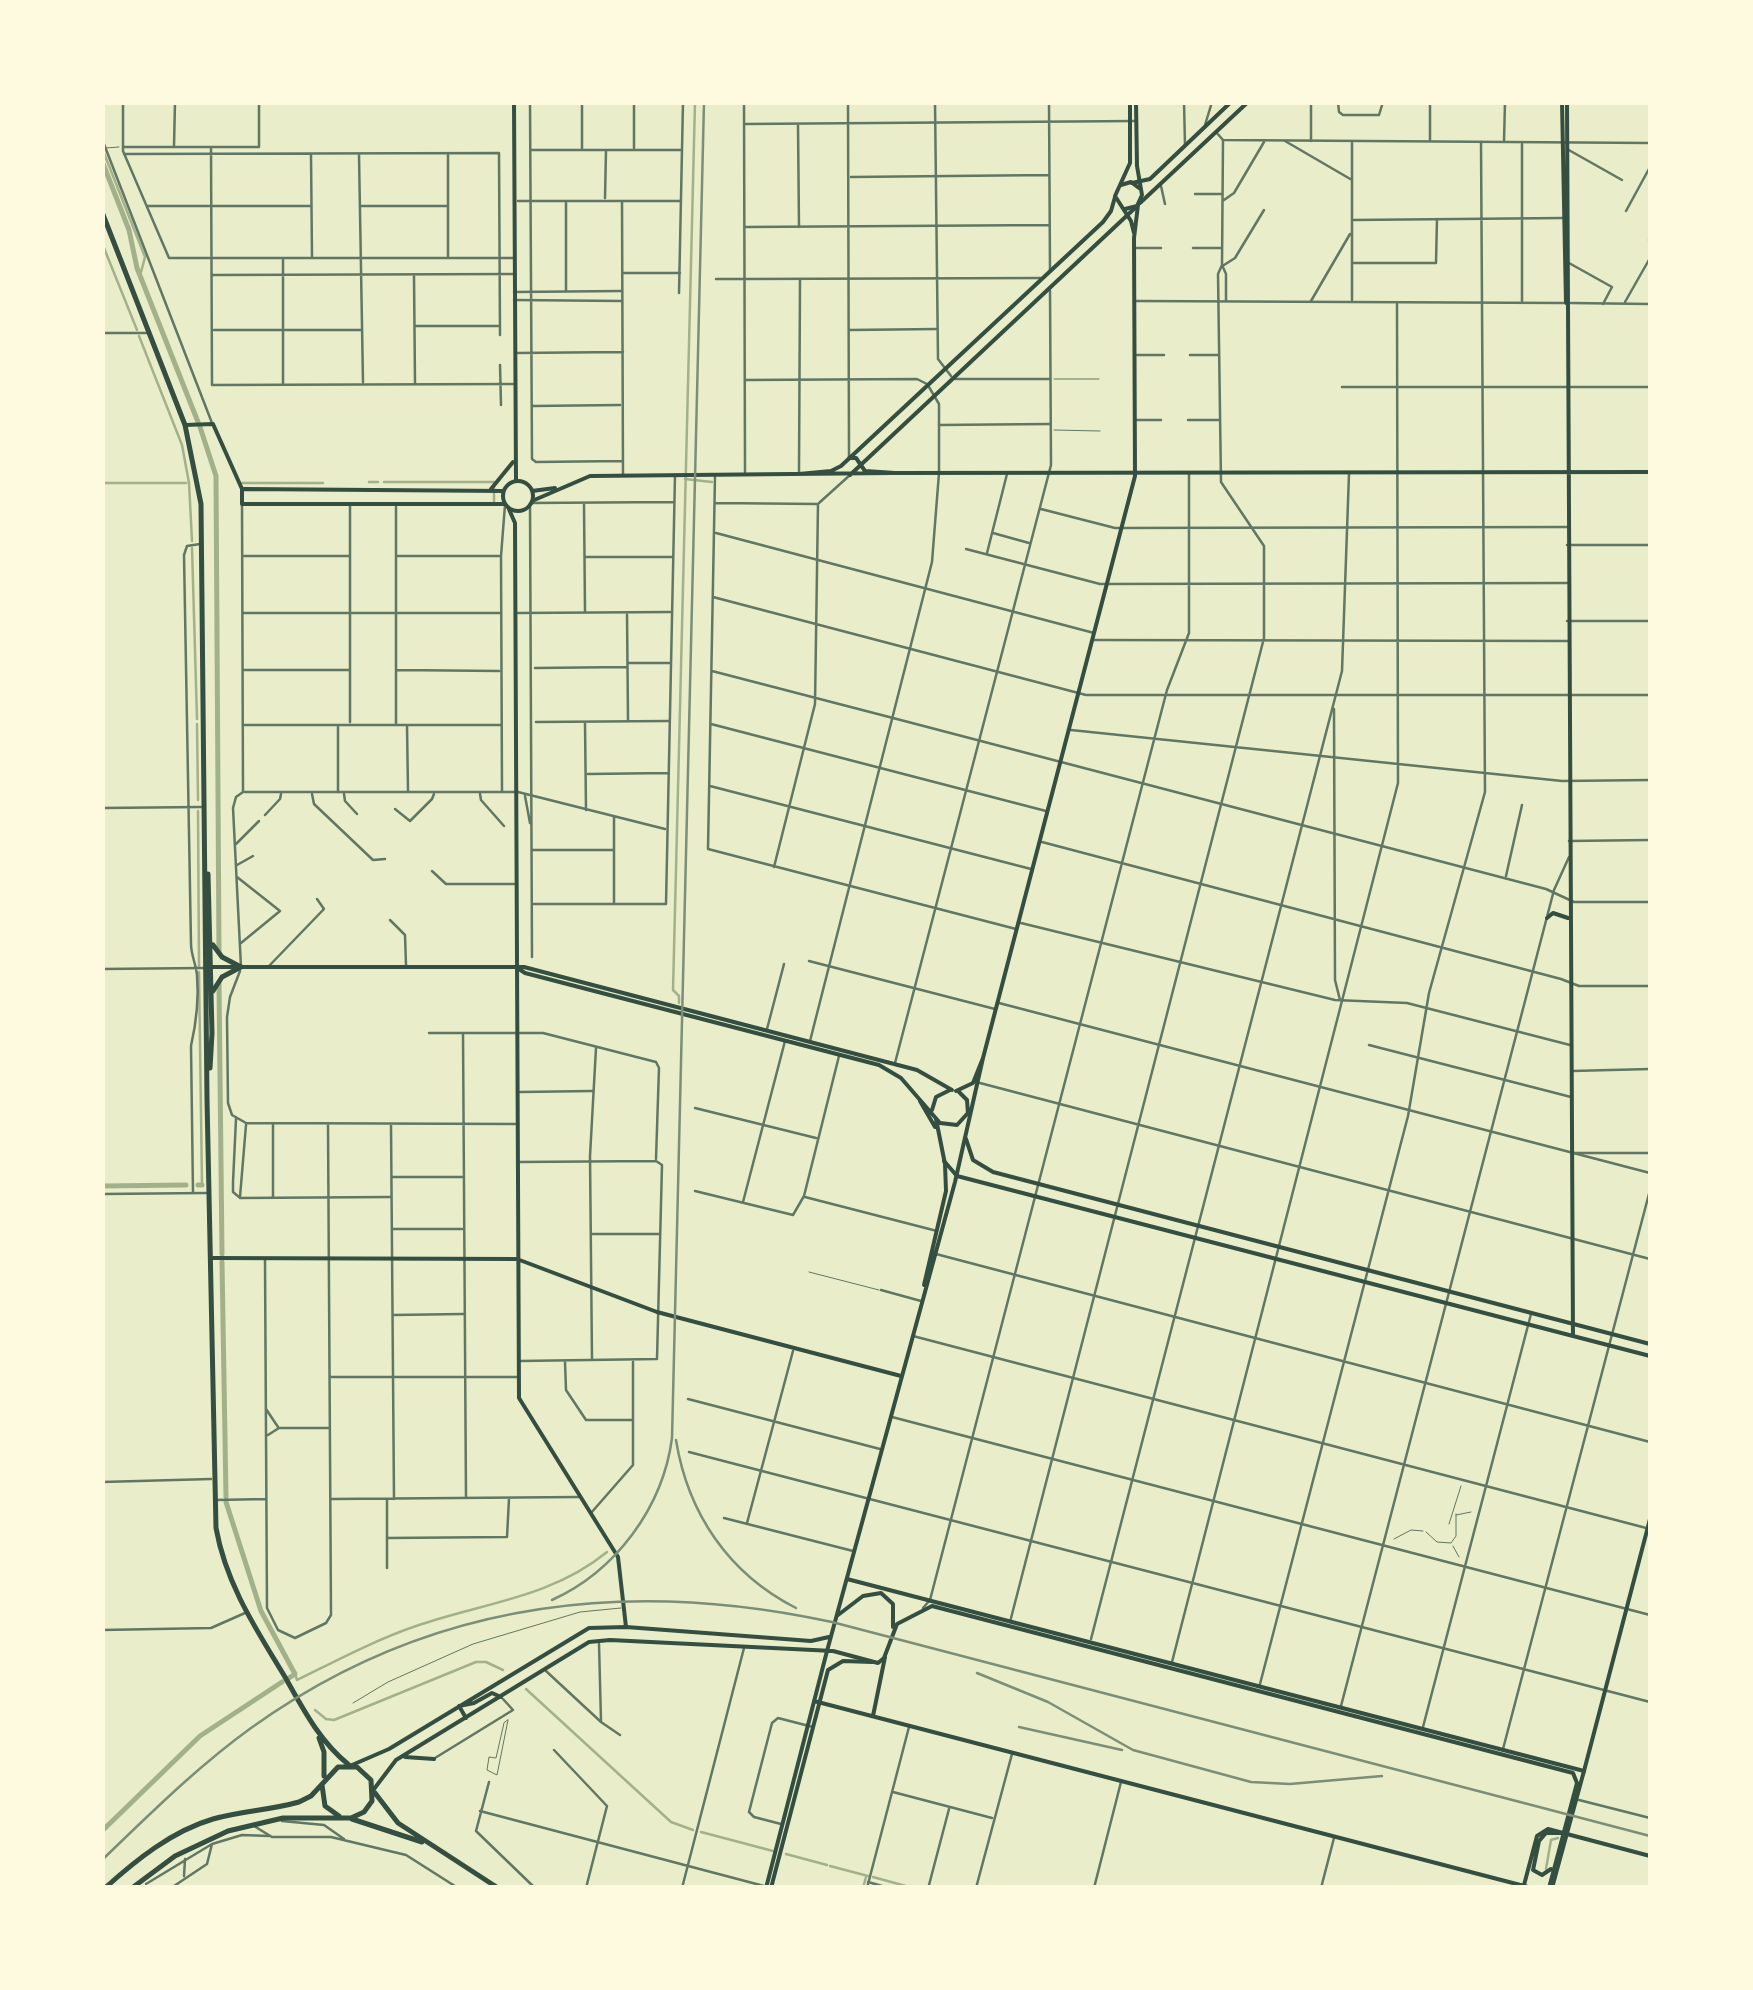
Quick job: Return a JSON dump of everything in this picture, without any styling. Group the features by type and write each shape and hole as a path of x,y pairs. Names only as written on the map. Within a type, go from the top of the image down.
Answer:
{"highway":[{"path":"102,212 186,425 199,490 213,1479 222,1555 246,1612 316,1731 324,1756 323,1802 332,1813 344,1818 388,1828 434,1847"},
{"path":"204,831 212,999 207,1099"},
{"path":"211,936 219,955 242,967"},
{"path":"212,999 219,979 242,967"},
{"path":"316,1731 351,1765 366,1772 393,1818 498,1888"},
{"path":"105,1888 190,1828 219,1817 299,1802 333,1769 351,1765"},
{"path":"132,1888 195,1844 274,1819 344,1818 368,1809 374,1790"}],"main road":[{"path":"514,102 516,482"},
{"path":"924,1288 957,1176 998,1002 1135,474 1134,238 1138,205 1133,102"},
{"path":"848,475 1248,102"},
{"path":"1564,102 1566,304"},
{"path":"1117,191 1150,179 1228,104"},
{"path":"1221,112 1226,119 1224,124"},
{"path":"799,474 831,471 841,466 1106,219 1130,163 1133,121"},
{"path":"1192,139 1193,146 1200,147"},
{"path":"1565,145 1573,1336"},
{"path":"1117,191 1134,238"},
{"path":"1121,207 1138,205"},
{"path":"1050,272 1058,272 1058,281"},
{"path":"1042,279 1041,287 1050,288"},
{"path":"186,425 213,424 242,490 242,504 507,505 515,510 525,509"},
{"path":"849,458 855,457 867,472 1650,472"},
{"path":"491,490 515,458"},
{"path":"841,466 840,472 848,475"},
{"path":"515,523 531,502 583,477 896,472"},
{"path":"242,490 504,491 516,482 526,484 532,491 531,502"},
{"path":"532,491 559,487"},
{"path":"504,491 515,523 518,1378 522,1408 620,1561 626,1626"},
{"path":"1547,918 1563,914 1569,923"},
{"path":"208,968 516,967 525,973 809,1045"},
{"path":"766,1033 895,1064 955,1087 972,1084"},
{"path":"839,1052 886,1068 901,1078 935,1117 952,1126 960,1124 976,1097"},
{"path":"768,1887 946,1194 944,1161 936,1130 936,1097 972,1084 984,1058"},
{"path":"940,1082 967,1100 968,1129"},
{"path":"914,1092 936,1130"},
{"path":"966,1137 968,1151 978,1165 1039,1184 1650,1344"},
{"path":"944,1161 957,1176 1650,1356"},
{"path":"210,1258 517,1259 660,1313 901,1376"},
{"path":"1550,1888 1650,1520"},
{"path":"848,1578 1584,1772"},
{"path":"836,1620 858,1599 880,1593 894,1606 892,1635"},
{"path":"874,1716 885,1657 901,1620 934,1606 1010,1623"},
{"path":"351,1765 383,1752 589,1628 626,1626 820,1640 832,1636"},
{"path":"668,1642 669,1630"},
{"path":"789,1649 790,1638"},
{"path":"374,1790 396,1760 599,1640 827,1651 872,1662"},
{"path":"560,1645 567,1656"},
{"path":"817,1701 832,1665 843,1661 881,1662 885,1657"},
{"path":"459,1706 474,1704 492,1693 501,1697"},
{"path":"817,1701 1532,1888"},
{"path":"459,1706 466,1718"},
{"path":"1503,1752 1577,1777 1550,1888"},
{"path":"396,1760 414,1756 434,1759"},
{"path":"1528,1762 1584,1772"},
{"path":"1524,1885 1538,1835 1550,1828 1650,1856"},
{"path":"1554,1865 1542,1876 1535,1873 1533,1866 1541,1837 1547,1833 1564,1834"}],"street":[{"path":"122,102 124,154 169,258 514,258"},
{"path":"174,147 175,102"},
{"path":"106,148 259,147 259,102"},
{"path":"530,102 533,461 623,461"},
{"path":"582,102 582,150"},
{"path":"634,102 634,150"},
{"path":"679,293 684,102"},
{"path":"744,102 745,474"},
{"path":"848,102 849,458"},
{"path":"935,102 938,361 953,378 1100,379"},
{"path":"1048,102 1050,272"},
{"path":"1184,102 1184,146"},
{"path":"1204,128 1212,102"},
{"path":"1311,102 1311,141"},
{"path":"1338,102 1342,115 1379,115 1382,102"},
{"path":"1430,102 1430,142"},
{"path":"1504,102 1504,142"},
{"path":"744,124 1133,121"},
{"path":"798,124 798,227"},
{"path":"1216,132 1223,140 1222,265 1226,274 1226,302"},
{"path":"102,139 213,424"},
{"path":"1223,140 1650,143"},
{"path":"1222,200 1234,193 1265,140"},
{"path":"1284,141 1352,180"},
{"path":"1352,141 1352,302"},
{"path":"1259,1688 1409,1110 1441,947 1484,796 1481,142"},
{"path":"1522,142 1522,303"},
{"path":"1565,145 1622,180"},
{"path":"211,147 212,385 514,384"},
{"path":"530,150 682,150"},
{"path":"606,150 606,201"},
{"path":"448,153 448,258"},
{"path":"124,154 499,153 500,335"},
{"path":"311,154 312,258"},
{"path":"360,154 363,385"},
{"path":"1626,211 1650,166"},
{"path":"848,177 1049,176"},
{"path":"1160,185 1165,204"},
{"path":"1195,194 1222,194"},
{"path":"566,201 566,291"},
{"path":"622,201 623,475"},
{"path":"514,202 681,201"},
{"path":"147,206 311,206"},
{"path":"360,206 448,206"},
{"path":"1010,1623 1264,641 1264,546 1222,486 1218,274 1222,265 1235,258 1264,210"},
{"path":"1352,263 1436,262 1438,218"},
{"path":"1352,220 1563,218"},
{"path":"744,227 1050,225"},
{"path":"1311,302 1352,231"},
{"path":"1134,248 1160,248"},
{"path":"1193,248 1222,248"},
{"path":"283,258 283,385"},
{"path":"1624,304 1650,258"},
{"path":"1568,262 1612,287 1603,304"},
{"path":"622,273 680,273"},
{"path":"414,274 414,384"},
{"path":"212,275 514,274"},
{"path":"799,474 800,278"},
{"path":"716,279 1042,279"},
{"path":"895,1064 1049,473 1050,288"},
{"path":"514,292 622,291"},
{"path":"514,300 623,300"},
{"path":"1135,301 1650,304"},
{"path":"1171,1666 1398,787 1397,302"},
{"path":"414,326 500,326"},
{"path":"212,330 363,330"},
{"path":"849,330 938,330"},
{"path":"102,333 150,333"},
{"path":"514,353 623,352"},
{"path":"1135,355 1164,354"},
{"path":"1190,354 1220,355"},
{"path":"500,365 500,404"},
{"path":"745,380 916,380 928,385 936,395 939,424 933,556 809,1045"},
{"path":"1342,388 1650,388"},
{"path":"532,406 623,406"},
{"path":"1136,420 1160,420"},
{"path":"1188,420 1220,420"},
{"path":"939,424 1100,431"},
{"path":"986,555 1008,473"},
{"path":"1089,1644 1336,695 1344,641 1349,473"},
{"path":"532,904 666,904 675,474"},
{"path":"716,474 708,849 936,908 1341,1001 1400,1002 1570,1045"},
{"path":"922,1608 930,1600 1166,695 1187,640 1189,474"},
{"path":"715,503 818,504 848,475"},
{"path":"532,956 531,502 674,502"},
{"path":"584,502 585,612"},
{"path":"242,504 243,792 233,804 242,967 230,998 228,1017 228,1103 236,1118 233,1192 240,1198 392,1197"},
{"path":"350,504 350,725"},
{"path":"396,504 396,725"},
{"path":"774,867 816,698 818,504"},
{"path":"502,792 501,556 502,514 507,505"},
{"path":"1040,509 1122,528 1567,528"},
{"path":"714,533 1094,633"},
{"path":"992,533 1030,544"},
{"path":"193,1193 191,1046 196,1032 197,969 192,957 184,552 188,545 202,544"},
{"path":"1567,545 1650,545"},
{"path":"966,549 1107,584 1567,583"},
{"path":"242,556 350,556"},
{"path":"396,556 501,556"},
{"path":"585,557 673,557"},
{"path":"712,597 1078,693 1650,695"},
{"path":"627,612 628,721"},
{"path":"515,613 672,612"},
{"path":"242,613 501,613"},
{"path":"1568,621 1650,621"},
{"path":"1092,640 1568,642"},
{"path":"533,668 671,662"},
{"path":"243,670 350,670"},
{"path":"396,670 502,670"},
{"path":"711,670 1462,866 1554,892 1569,900 1650,902"},
{"path":"1334,704 1335,980 1341,1001"},
{"path":"585,721 586,810"},
{"path":"533,722 669,721"},
{"path":"710,723 1048,812"},
{"path":"338,725 341,792 357,814"},
{"path":"407,725 408,792"},
{"path":"243,726 502,725"},
{"path":"1069,730 1485,774 1568,781 1650,780"},
{"path":"586,774 668,773"},
{"path":"708,786 1033,870"},
{"path":"243,792 515,792 667,830"},
{"path":"265,815 280,800 281,792"},
{"path":"312,792 314,804 373,860 384,859"},
{"path":"395,809 410,821 433,799 434,792"},
{"path":"480,792 504,826"},
{"path":"525,794 531,834"},
{"path":"1505,878 1522,805"},
{"path":"102,808 204,807"},
{"path":"614,816 614,904"},
{"path":"235,845 259,821"},
{"path":"1569,841 1650,840"},
{"path":"1040,842 1580,986 1650,986"},
{"path":"531,850 614,850"},
{"path":"236,866 253,856"},
{"path":"1340,1710 1547,918 1569,857"},
{"path":"432,871 446,884 516,884"},
{"path":"237,877 280,911 240,944"},
{"path":"268,967 324,909 317,900"},
{"path":"390,920 405,934 406,967"},
{"path":"809,962 996,1010"},
{"path":"766,1033 784,964"},
{"path":"102,970 208,968"},
{"path":"998,1002 1650,1174"},
{"path":"429,1033 546,1033 658,1064 661,1234 657,1359 518,1360"},
{"path":"463,1033 466,1498"},
{"path":"742,1203 785,1040"},
{"path":"1369,1045 1571,1097"},
{"path":"592,1360 590,1161 596,1046"},
{"path":"694,1191 792,1215 804,1196 839,1052"},
{"path":"1570,1070 1650,1069"},
{"path":"980,1083 1650,1258"},
{"path":"516,1092 594,1091"},
{"path":"695,1108 818,1138"},
{"path":"236,1118 246,1123 274,1124 516,1124"},
{"path":"240,1198 246,1123"},
{"path":"273,1198 274,1124"},
{"path":"265,1258 267,1610 278,1630 292,1638 331,1618 328,1124"},
{"path":"391,1124 394,1498"},
{"path":"1571,1153 1650,1153"},
{"path":"516,1162 658,1162"},
{"path":"392,1177 464,1177"},
{"path":"1503,1752 1650,1190"},
{"path":"102,1194 208,1193"},
{"path":"804,1196 937,1231"},
{"path":"392,1230 464,1229"},
{"path":"591,1234 661,1234"},
{"path":"936,1254 1650,1442"},
{"path":"809,1272 921,1301"},
{"path":"1422,1731 1531,1312"},
{"path":"393,1315 464,1314"},
{"path":"912,1336 1649,1529"},
{"path":"747,1523 794,1348"},
{"path":"565,1360 566,1390 587,1420 633,1420"},
{"path":"590,1513 633,1466 633,1360"},
{"path":"329,1377 518,1378"},
{"path":"688,1399 882,1450"},
{"path":"266,1408 279,1428"},
{"path":"890,1416 1650,1616"},
{"path":"266,1436 279,1428 329,1428"},
{"path":"689,1452 1650,1702"},
{"path":"102,1482 213,1479"},
{"path":"1451,1543 1456,1534 1461,1486"},
{"path":"386,1498 387,1568"},
{"path":"387,1538 508,1536 509,1498"},
{"path":"330,1499 580,1498"},
{"path":"214,1500 266,1499"},
{"path":"1450,1524 1455,1516 1471,1512"},
{"path":"724,1518 854,1552"},
{"path":"1394,1539 1411,1530 1436,1532"},
{"path":"1426,1532 1440,1543 1451,1543"},
{"path":"1451,1543 1458,1556"},
{"path":"354,1703 384,1684 474,1644 580,1612 624,1608"},
{"path":"102,1630 216,1627 246,1612"},
{"path":"599,1640 601,1722"},
{"path":"682,1888 744,1647"},
{"path":"545,1670 620,1735"},
{"path":"434,1759 514,1710 501,1697"},
{"path":"785,1825 750,1813 775,1719 810,1727"},
{"path":"508,1720 499,1765 497,1775 487,1770 489,1757 496,1758 508,1720"},
{"path":"889,1888 868,1885 909,1725"},
{"path":"554,1750 608,1806 586,1888"},
{"path":"976,1888 1012,1752"},
{"path":"499,1765 509,1762 499,1765"},
{"path":"1094,1888 1122,1781"},
{"path":"489,1782 476,1830 535,1888"},
{"path":"892,1792 995,1818"},
{"path":"1577,1799 1650,1818"},
{"path":"929,1885 950,1807"},
{"path":"480,1811 768,1887"},
{"path":"274,1819 290,1824 321,1824 345,1840"},
{"path":"252,1824 269,1836"},
{"path":"321,1824 325,1829 322,1837"},
{"path":"145,1886 184,1858 242,1835 345,1840 410,1856 458,1888"},
{"path":"1322,1888 1335,1836"},
{"path":"171,1888 207,1864 212,1844"},
{"path":"184,1858 184,1878"},
{"path":"145,1886 148,1874"}],"waterway":[{"path":"679,1003 673,990 695,102"},
{"path":"102,148 145,257 140,276"},
{"path":"102,161 129,230 137,268 198,422"},
{"path":"102,243 137,330"},
{"path":"139,336 182,445 189,483 192,541"},
{"path":"200,427 216,476 219,951"},
{"path":"685,479 712,482"},
{"path":"369,482 378,482"},
{"path":"384,482 494,482 494,502"},
{"path":"102,483 186,483"},
{"path":"242,483 323,483"},
{"path":"192,548 197,719"},
{"path":"197,724 198,800"},
{"path":"198,811 199,967"},
{"path":"199,972 202,1185"},
{"path":"219,983 222,1254"},
{"path":"102,1186 186,1185"},
{"path":"222,1262 226,1497"},
{"path":"226,1502 261,1611 295,1674 289,1678"},
{"path":"295,1674 297,1680 401,1632 539,1590 607,1552"},
{"path":"315,1710 334,1720 476,1662 503,1670"},
{"path":"102,1831 200,1736 282,1682"},
{"path":"526,1689 671,1822 693,1830"},
{"path":"701,1832 773,1851"},
{"path":"1546,1869 1551,1840 1558,1838"},
{"path":"786,1854 827,1865"},
{"path":"830,1866 868,1876"},
{"path":"863,1888 866,1877"},
{"path":"873,1877 913,1888"}],"railway":[{"path":"552,1600 596,1572 633,1534 658,1488 672,1438 704,102"},
{"path":"676,1440 690,1493 715,1539 751,1578 796,1608"},
{"path":"102,1860 212,1759 251,1728 318,1685 387,1652 457,1627 530,1610 603,1602 755,1608 832,1622 1650,1836"},
{"path":"977,1673 1048,1702 1133,1750 1251,1782 1290,1784 1382,1776"},
{"path":"1019,1727 1122,1750"}]}
